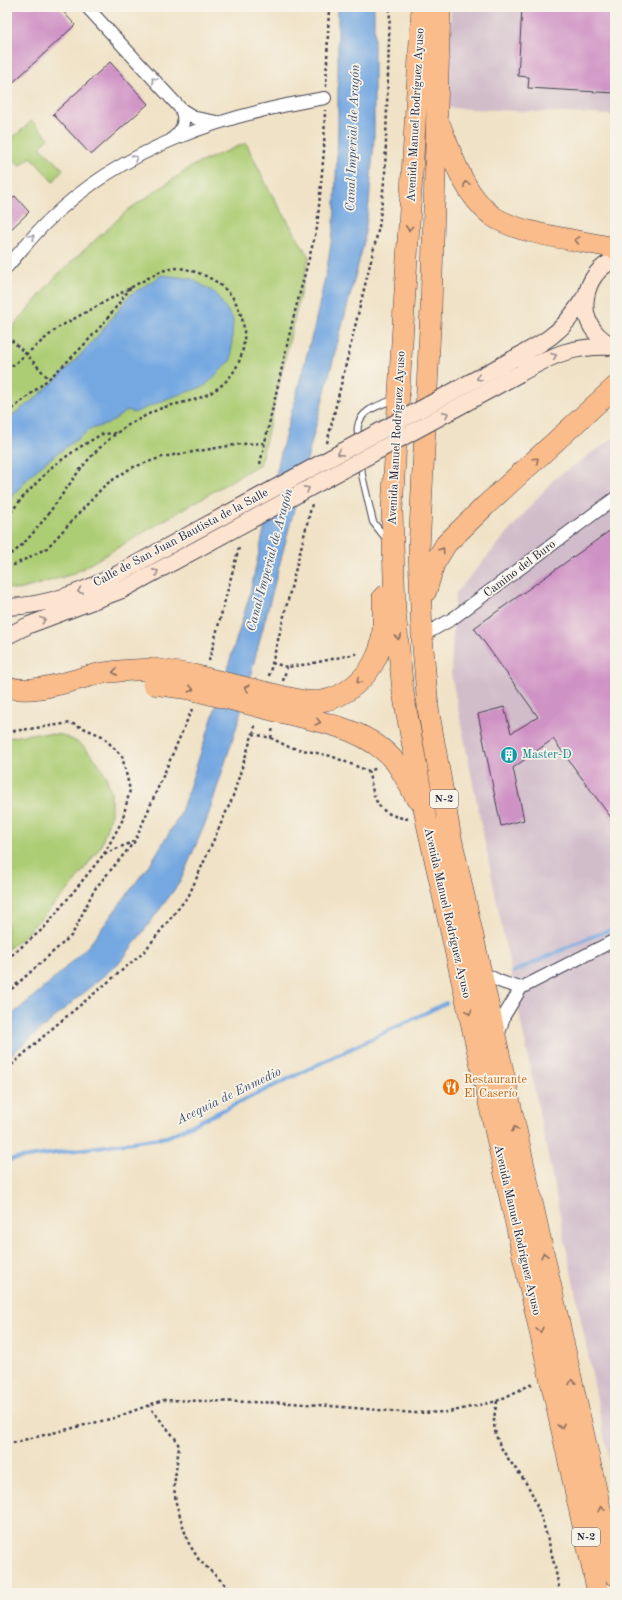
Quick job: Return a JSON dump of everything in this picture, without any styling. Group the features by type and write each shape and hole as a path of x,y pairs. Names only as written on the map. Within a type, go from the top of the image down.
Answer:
{"highway":[{"name":"Avenida Manuel Rodríguez Ayuso","path":"436,9 437,117 430,315 419,550 420,613 428,708 450,833 615,1575"},
{"name":"Avenida Manuel Rodríguez Ayuso","path":"436,9 398,398 392,509 396,611 403,692 426,819 598,1593"},
{"path":"437,117 455,161 469,189 478,202 491,215 506,223 524,229 615,248"},
{"path":"420,613 434,564 446,544 615,386"},
{"path":"282,705 302,701 322,701 338,696 349,690 360,680 378,655 382,631 383,584 387,541 392,509"},
{"path":"7,687 28,690 125,670 153,677 193,675 282,705 369,740 382,749 395,762 406,777 426,819"},
{"path":"7,703 38,702 111,686 138,683 153,677"},
{"path":"573,1480 568,1507 585,1593"}],"main road":[{"name":"Calle de San Juan Bautista de la Salle","path":"7,607 47,602 74,593 116,575 545,341 556,333 576,311 586,294 590,281 599,270 615,260"},
{"path":"586,294 585,308 588,320 595,332 604,341 615,347"},
{"name":"Calle de San Juan Bautista de la Salle","path":"7,636 29,625 122,590 557,354 586,347 615,347"}],"street":[{"path":"86,7 181,109 202,121 217,122"},
{"path":"7,267 50,219 75,198 122,165 173,138 217,122 269,108 325,98"},
{"path":"173,138 180,131 184,121 181,109"},
{"name":"Camino del Buro","path":"422,636 452,619 615,498"},
{"path":"497,1046 499,1030 504,1016 521,988 615,940"},
{"path":"480,970 491,978 502,983 521,988"}],"lane":[{"path":"359,448 357,427 361,417 370,409 398,398"},
{"path":"360,455 362,475 373,522 387,541"}],"path":[{"path":"260,464 293,319 317,228 324,150 329,7"},
{"path":"326,444 379,227 385,173 390,7"},
{"path":"7,370 59,327 161,270 179,268 217,281 233,297 241,313 245,334 242,354 235,371 221,386 206,396 161,408 116,433 90,458 28,539 7,556"},
{"path":"7,413 49,379 94,334 133,285"},
{"path":"7,336 49,379"},
{"path":"7,517 23,497 54,466 80,447 102,434 116,433"},
{"path":"7,565 14,564 47,548 105,485 131,468 162,457 241,444 265,443"},
{"path":"268,678 313,496"},
{"path":"208,662 239,547"},
{"path":"272,664 286,667 309,664 364,652 378,655"},
{"path":"7,993 72,935 94,890 136,841 192,709"},
{"path":"7,1069 55,1026 143,953 189,895 232,799 257,720"},
{"path":"7,732 71,723 102,736 122,756 130,790 122,821 104,854 44,928 7,959"},
{"path":"253,734 271,738 289,747 331,756 368,771 377,802 386,812 401,818 426,819"},
{"path":"104,854 136,841"},
{"path":"7,1444 114,1418 164,1400 294,1402 414,1413 449,1412 497,1401 550,1375"},
{"path":"497,1401 494,1420 495,1431 501,1450 524,1479 532,1495 548,1542 560,1593"},
{"path":"148,1405 175,1438 179,1446 174,1487 176,1503 188,1542 199,1560 234,1593"}],"shaded area":[{"path":"451,7 615,7 615,115 447,108"},
{"path":"615,437 615,1489 451,674 455,594 554,479"}],"green space":[{"path":"32,121 49,138 40,147 63,169 53,182 31,157 20,166 7,152 7,143"},
{"path":"246,143 268,188 309,257 260,464 73,574 19,590 7,588 7,334 58,274 128,210 194,165"},
{"path":"36,733 62,735 81,744 97,761 106,776 111,793 111,814 101,846 71,887 24,936 7,950 7,738"}],"water":[{"name":"Canal Imperial de Aragón","path":"338,7 374,7 374,139 369,203 363,246 239,719 207,819 180,882 122,960 7,1058 7,1019 55,978 90,944 152,861 180,815 210,725 249,598 282,448 314,328 327,269 334,224 338,132"},
{"path":"162,275 192,279 215,293 233,319 231,360 205,386 169,398 134,413 128,410 108,424 91,429 44,463 29,477 7,502 7,419 36,398 73,363 101,332 130,295"}],"building":[{"path":"12,7 59,7 75,25 7,88 7,12"},
{"path":"522,7 615,7 615,93 528,88 529,77 518,76"},
{"path":"110,62 148,104 91,155 53,114"},
{"path":"15,196 29,212 7,233 7,203"},
{"path":"615,527 615,823 553,739 513,768 524,820 501,826 478,714 504,707 511,733 538,717 474,628"}],"waterway":[{"path":"513,972 586,939 615,928"},
{"name":"Acequia de Enmedio","path":"7,1160 167,1137 446,1003"}],"place":[{"name":"Master-D","path":"509,755"},
{"name":"Restaurante El Caserío","path":"451,1087"}]}
